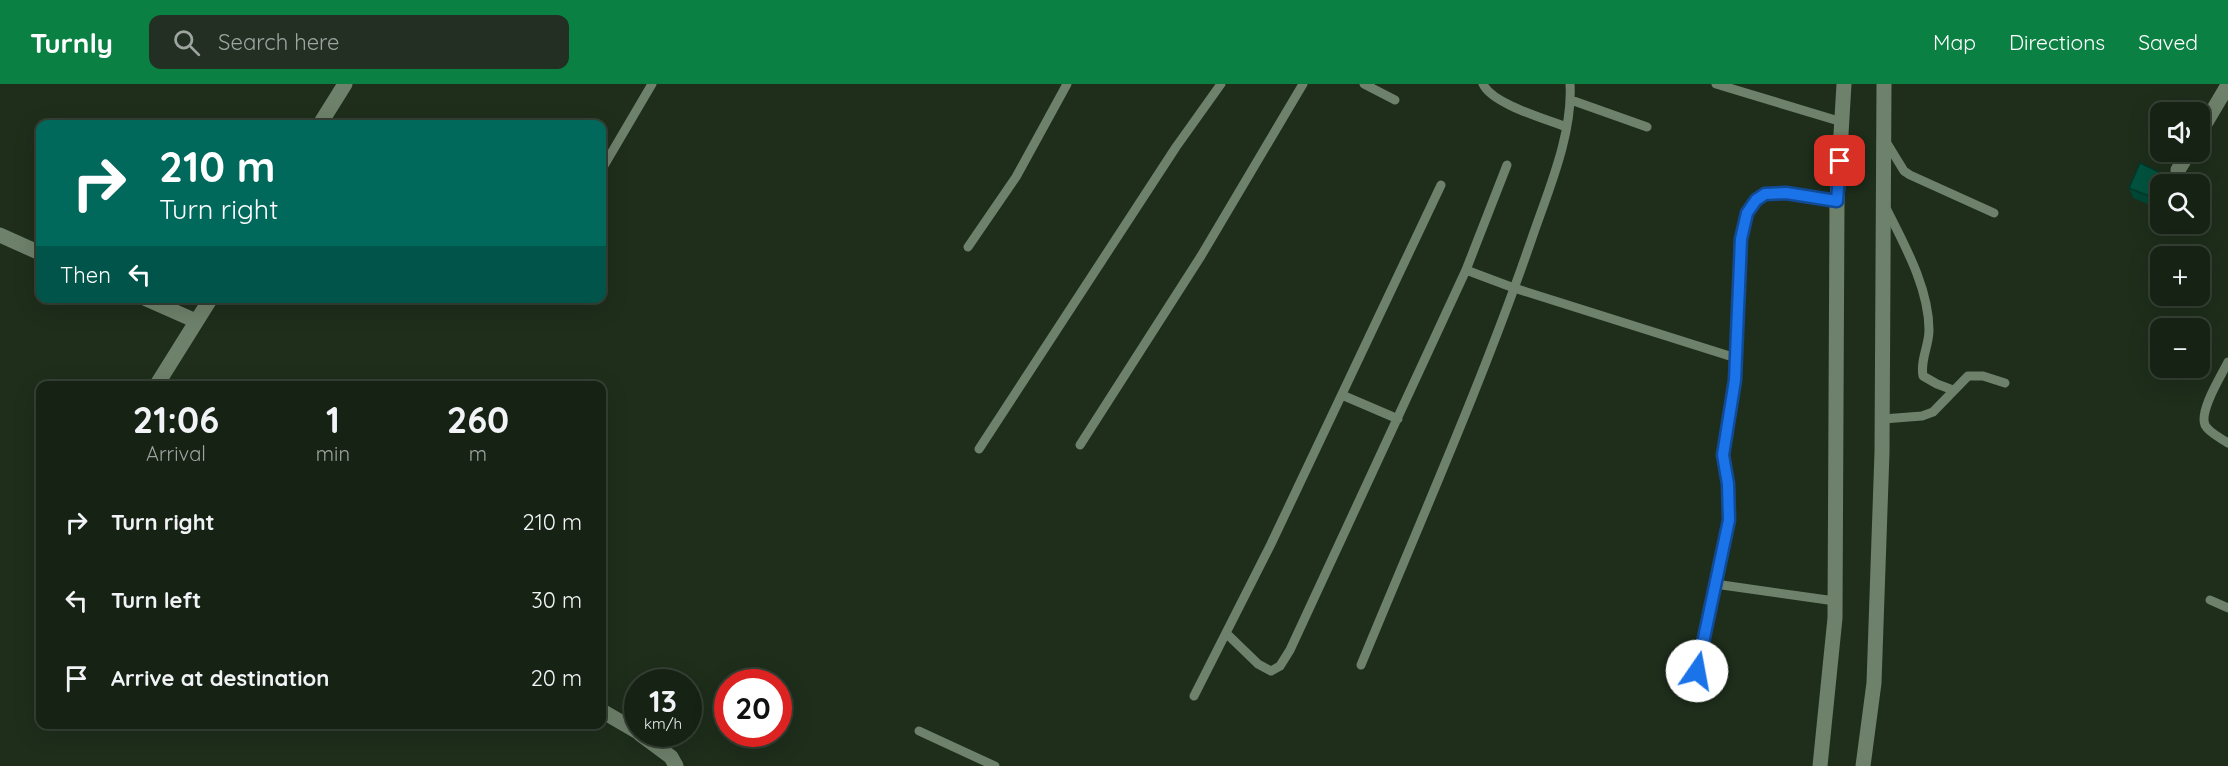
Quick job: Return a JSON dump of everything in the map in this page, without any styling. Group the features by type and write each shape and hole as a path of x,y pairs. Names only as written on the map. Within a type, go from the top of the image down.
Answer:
{"street":[{"path":"322,120 345,84"},
{"path":"1820,766 1835,601 1837,201 1844,84"},
{"path":"1863,766 1874,683 1883,419 1884,84"},
{"path":"2210,115 2228,85"},
{"path":"2178,170 2183,162"},
{"path":"0,235 36,250"},
{"path":"155,303 196,321"},
{"path":"159,381 208,303"},
{"path":"606,713 624,724"},
{"path":"657,747 676,766"}],"lane":[{"path":"606,162 652,84"},
{"path":"968,247 1016,177 1066,84"},
{"path":"979,449 1176,147 1221,84"},
{"path":"1080,444 1201,256 1303,84"},
{"path":"1364,84 1395,100"},
{"path":"1483,84 1493,96 1504,102 1566,127"},
{"path":"1361,666 1515,288 1554,172 1571,100 1570,84"},
{"path":"1716,84 1842,122"},
{"path":"1571,100 1647,127"},
{"path":"1884,138 1899,163 1910,175 1994,213"},
{"path":"1226,633 1265,669 1271,671 1280,666 1290,650 1466,270 1507,165"},
{"path":"1194,696 1342,395 1441,185"},
{"path":"1697,671 1729,520 1728,484 1723,455 1735,380 1741,239 1747,213 1756,200 1765,194 1786,193 1837,201"},
{"path":"1884,203 1912,261 1922,292 1929,330 1922,364 1923,376 1953,390"},
{"path":"1466,270 1515,288 1736,358"},
{"path":"2228,362 2206,406 2204,416 2205,424 2209,429 2228,443"},
{"path":"1883,419 1922,416 1933,412 1964,379 1971,376 1983,376 2005,383"},
{"path":"1342,395 1398,419"},
{"path":"1715,584 1835,601"},
{"path":"2210,600 2228,608"},
{"path":"919,731 995,766"}],"building":[{"path":"2140,163 2159,172 2150,174 2149,196 2129,188"}],"route":[{"path":"1697,671 1729,520 1728,484 1723,455 1735,380 1741,239 1747,213 1756,200 1765,194 1786,193 1837,201 1840,161"}]}
